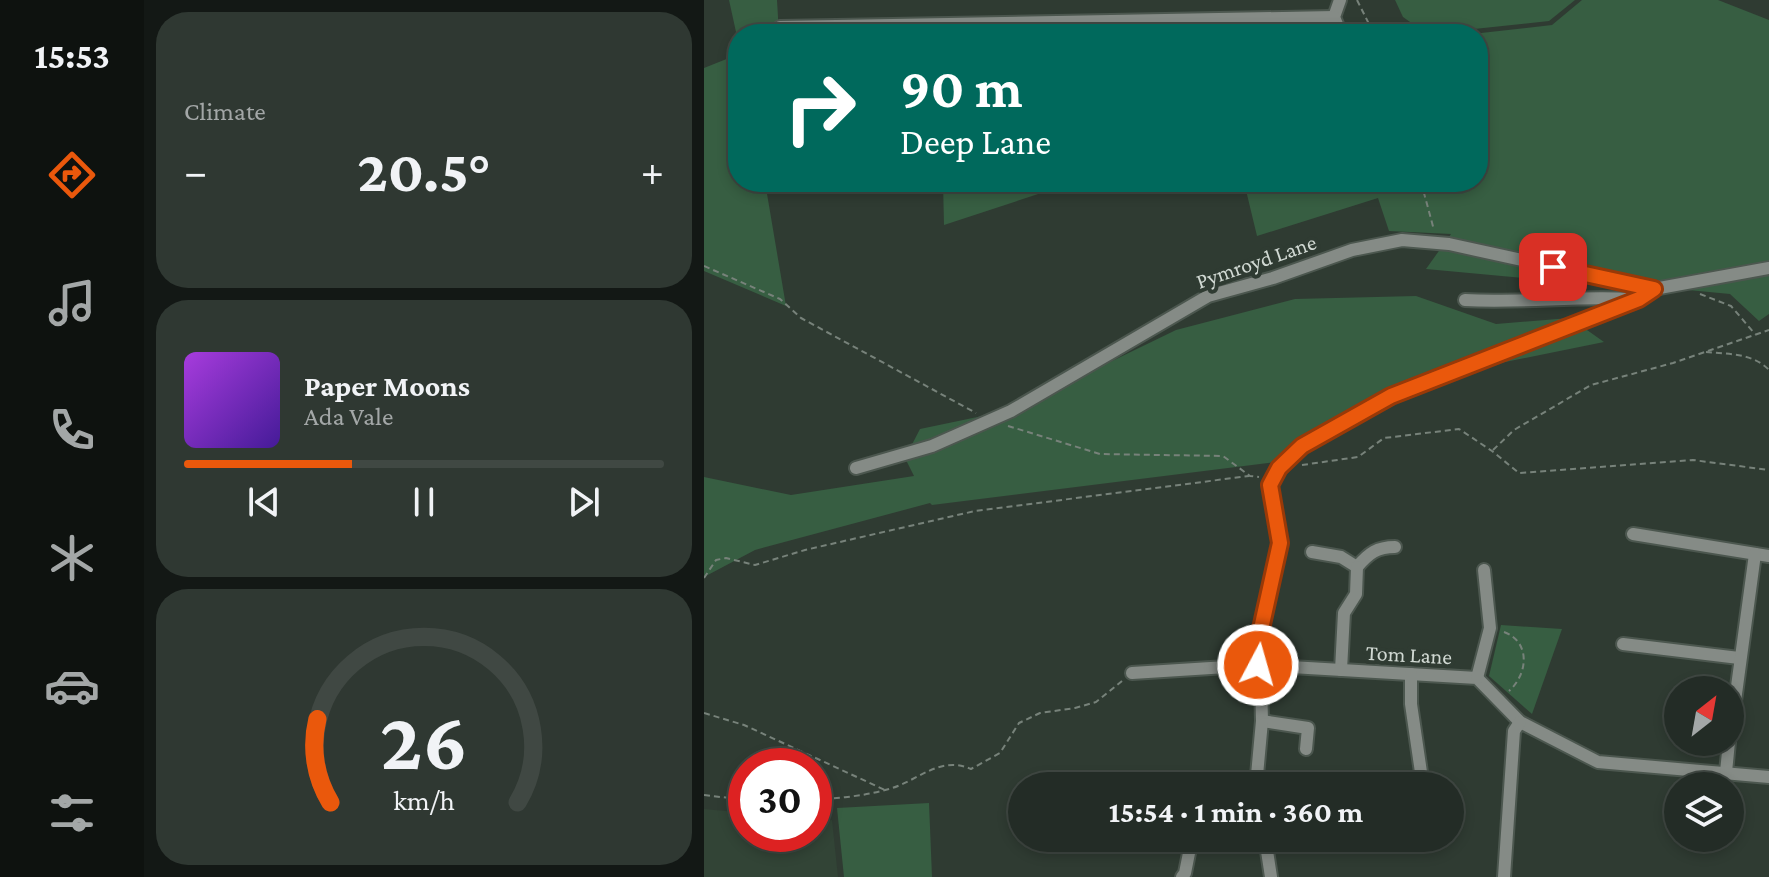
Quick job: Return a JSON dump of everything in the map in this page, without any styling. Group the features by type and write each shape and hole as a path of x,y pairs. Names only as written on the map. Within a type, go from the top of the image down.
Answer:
{"street":[{"path":"1337,24 1334,17 1340,0"},
{"path":"946,24 1334,17"},
{"name":"Pymroyd Lane","path":"856,468 932,446 1011,411 1208,296 1273,278 1352,250 1402,240 1438,243 1654,289"},
{"path":"1257,772 1262,721 1259,638 1280,543 1274,477 1302,446 1391,396 1639,299 1654,289 1769,268"},
{"path":"1465,300 1511,303 1589,297 1639,299"},
{"path":"1633,534 1769,556"},
{"path":"1341,670 1344,613 1356,594 1357,567 1367,555 1380,547 1395,547"},
{"path":"1312,552 1341,557 1357,567"},
{"path":"1737,676 1755,554"},
{"path":"1477,678 1490,628 1484,570"},
{"path":"1623,644 1739,658"},
{"name":"Tom Lane","path":"1132,673 1258,665 1477,678 1520,722 1598,762 1726,772"},
{"path":"1411,674 1411,704 1421,772"},
{"path":"1262,721 1308,728 1306,749"},
{"path":"1504,877 1514,731 1520,722"},
{"path":"1726,772 1728,756"},
{"name":"Tom Lane","path":"1744,774 1769,777"},
{"path":"1182,877 1189,852"},
{"path":"1267,852 1271,877"}],"path":[{"path":"1357,0 1369,24"},
{"path":"1424,192 1438,243"},
{"path":"704,266 780,299 801,318 990,420 1100,454 1223,456 1250,476"},
{"path":"1695,293 1731,306 1756,335"},
{"path":"1492,451 1514,430 1591,385 1769,330"},
{"path":"1705,352 1741,355 1761,362 1769,370"},
{"path":"704,578 716,560 726,558 755,565 805,550 975,511 1250,476 1274,477 1358,457 1384,438 1459,429 1519,473 1693,460 1769,470"},
{"path":"1490,628 1509,633 1520,642 1524,655 1517,684 1499,700"},
{"path":"832,798 904,785 938,766 959,764 971,769 1000,753 1019,723 1040,713 1096,702 1132,673"},
{"path":"704,713 744,725 886,790"},
{"path":"704,795 728,798"}],"shaded area":[{"path":"704,809 728,811 728,852 832,852 832,820 838,877 704,877"}],"green space":[{"path":"729,0 777,0 778,24 734,24"},
{"path":"1395,0 1575,0 1549,21 1488,28 1488,24 1413,24 1403,17"},
{"path":"1582,0 1718,0 1769,20 1769,314 1759,321 1730,294 1426,269 1451,234 1389,231 1378,198 1257,236 1246,192 1488,192 1488,32 1552,25"},
{"path":"728,58 728,192 767,192 786,306 704,271 704,68"},
{"path":"943,192 1045,192 944,225"},
{"path":"1416,296 1496,324 1570,318 1604,342 1406,382 1300,440 1277,462 930,503 755,550 704,577 704,477 791,495 914,476 905,458 920,429 1011,410 1176,330 1295,299"},
{"path":"1501,625 1562,629 1532,714 1489,676"},
{"path":"929,803 932,877 844,877 837,808"}],"route":[{"path":"1258,665 1259,638 1280,543 1270,485 1279,468 1302,446 1391,396 1639,299 1654,289 1553,267"}]}
